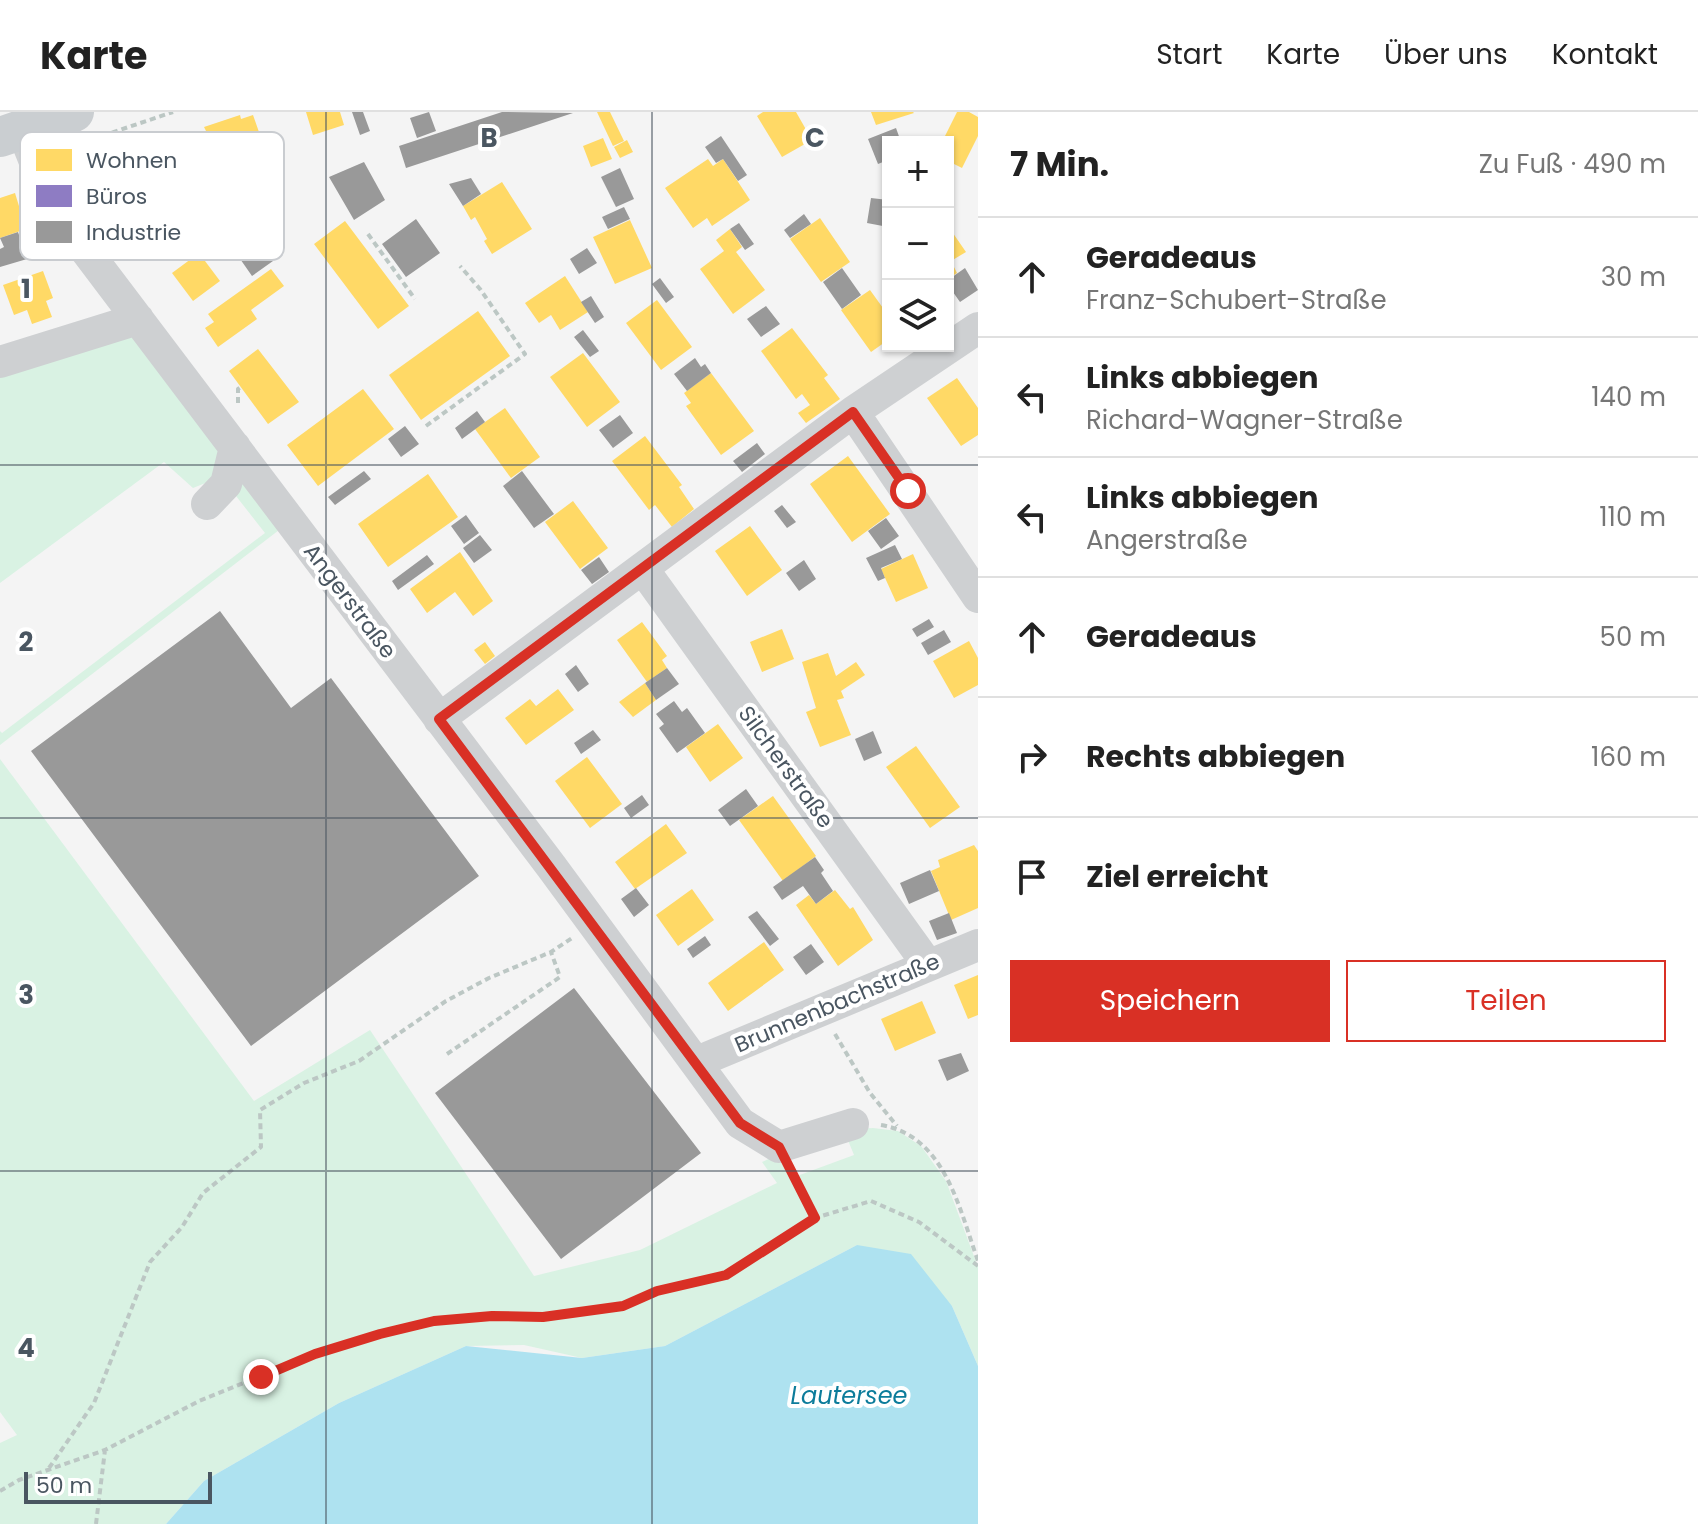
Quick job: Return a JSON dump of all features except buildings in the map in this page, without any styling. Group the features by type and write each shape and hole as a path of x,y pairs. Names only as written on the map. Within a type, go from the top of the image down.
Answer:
{"main road":[{"path":"11,133 74,112"}],"street":[{"name":"Angerstraße","path":"93,260 740,1123 779,1147"},
{"path":"0,362 138,319"},
{"path":"439,719 853,412 978,328"},
{"path":"853,412 978,597"},
{"path":"207,504 226,484 235,447"},
{"name":"Silcherstraße","path":"643,569 928,965"},
{"name":"Brunnenbachstraße","path":"697,1062 978,945"},
{"path":"779,1147 853,1124"}],"path":[{"path":"368,234 415,299"},
{"path":"426,426 525,354 480,289 460,266"},
{"path":"48,1470 94,1403 150,1262 182,1227 203,1193 261,1147 260,1110 304,1083 359,1061 446,1001 489,978 551,952 593,923"},
{"path":"447,1054 560,977 551,952"},
{"path":"821,1008 870,1093 898,1128 923,1143 949,1179 978,1263"},
{"path":"853,1124 898,1128"},
{"path":"779,1147 815,1218"},
{"path":"0,1491 19,1480 105,1450 199,1401 315,1354 434,1321 492,1316 543,1317 623,1306 657,1291 726,1275 815,1218 871,1201 919,1222 978,1263"},
{"path":"96,1524 105,1450"}],"green space":[{"path":"138,324 222,445 213,480 193,488 164,462 0,583 0,365"},
{"path":"244,474 283,527 0,745 0,731 2,733 265,533 236,496"},
{"path":"0,759 254,1101 370,1030 534,1276 640,1250 777,1183 762,1162 784,1152 797,1176 854,1155 845,1133 873,1128 898,1131 921,1146 946,1181 978,1267 978,1366 952,1306 857,1245 665,1346 582,1358 524,1345 466,1346 339,1403 204,1481 166,1524 0,1524 0,1443 17,1435 0,1412"}],"water":[{"name":"Lautersee","path":"857,1245 911,1254 952,1306 978,1366 978,1524 166,1524 204,1481 339,1403 466,1346 582,1358 665,1346"}],"route":[{"path":"261,1377 315,1354 434,1321 492,1316 543,1317 623,1306 657,1291 726,1275 815,1218 779,1147 740,1123 439,719 853,412 908,491"}]}
